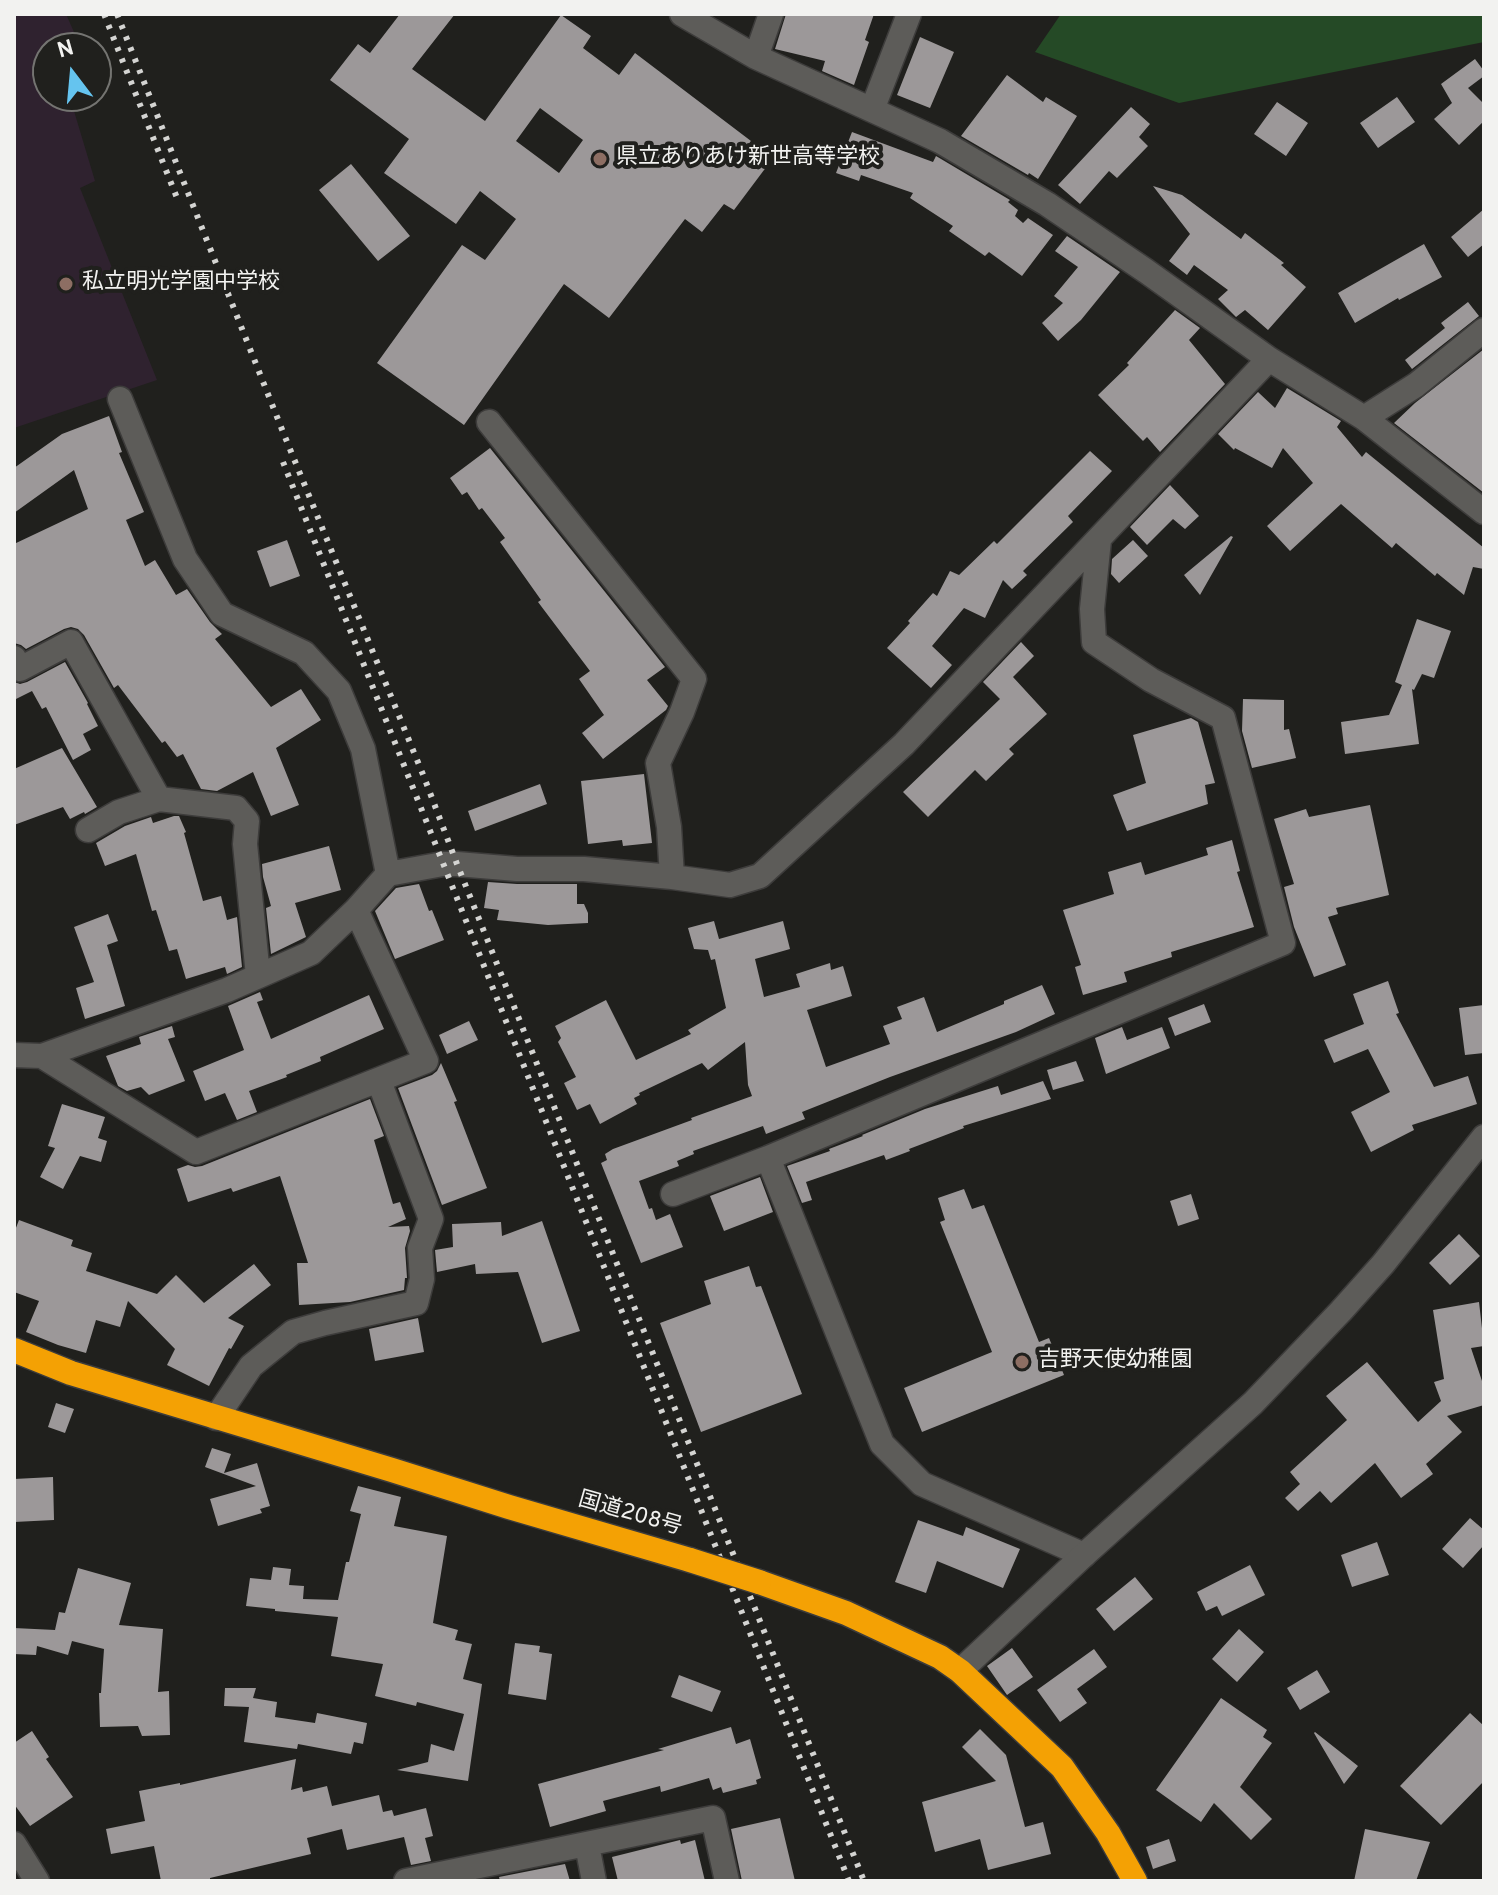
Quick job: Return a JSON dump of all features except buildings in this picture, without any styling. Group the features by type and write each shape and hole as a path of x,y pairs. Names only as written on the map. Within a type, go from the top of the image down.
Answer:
{"highway":[{"name":"国道208号","path":"14,1350 71,1373 759,1582 846,1613 940,1657 960,1671 1062,1767 1108,1833 1135,1881"}],"street":[{"path":"682,14 756,57 940,141 1047,204 1269,359 1364,418 1484,512"},
{"path":"756,57 771,14"},
{"path":"872,110 909,14"},
{"path":"1364,418 1416,385 1484,330"},
{"path":"14,1055 42,1056 227,990 311,953 388,874 457,864 517,869 584,869 730,885 760,876 904,744 1269,359"},
{"path":"120,399 185,559 222,614 304,653 339,691 363,749 388,874"},
{"path":"489,422 694,679 658,763 669,827 672,877"},
{"path":"673,1194 768,1158 1283,943 1223,718 1151,680 1094,642 1092,609 1099,540"},
{"path":"14,658 20,669 71,642 159,799"},
{"path":"88,830 119,812 159,799 236,808 247,821 245,844 258,976"},
{"path":"42,1056 196,1152 426,1061 356,910"},
{"path":"216,1418 251,1366 293,1332 416,1303 422,1279 420,1248 431,1219 379,1081"},
{"path":"960,1671 1253,1403 1383,1264 1484,1137"},
{"path":"768,1158 882,1444 922,1484 1084,1555"},
{"path":"406,1881 713,1818 727,1881"},
{"path":"14,1844 37,1881"},
{"path":"587,1845 594,1881"}],"shaded area":[{"name":"私立明光学園中学校","path":"14,14 66,14 74,32 32,32 32,112 74,112 95,181 80,188 157,380 14,428"}],"green space":[{"path":"1061,14 1484,14 1484,42 1179,103 1035,52"}],"railway":[{"path":"104,14 177,198"},
{"path":"117,14 864,1881"},
{"path":"283,462 849,1881"}],"place":[{"name":"県立ありあけ新世高等学校","path":"600,159"},
{"name":"私立明光学園中学校","path":"66,284"},
{"name":"吉野天使幼稚園","path":"1022,1362"}]}
